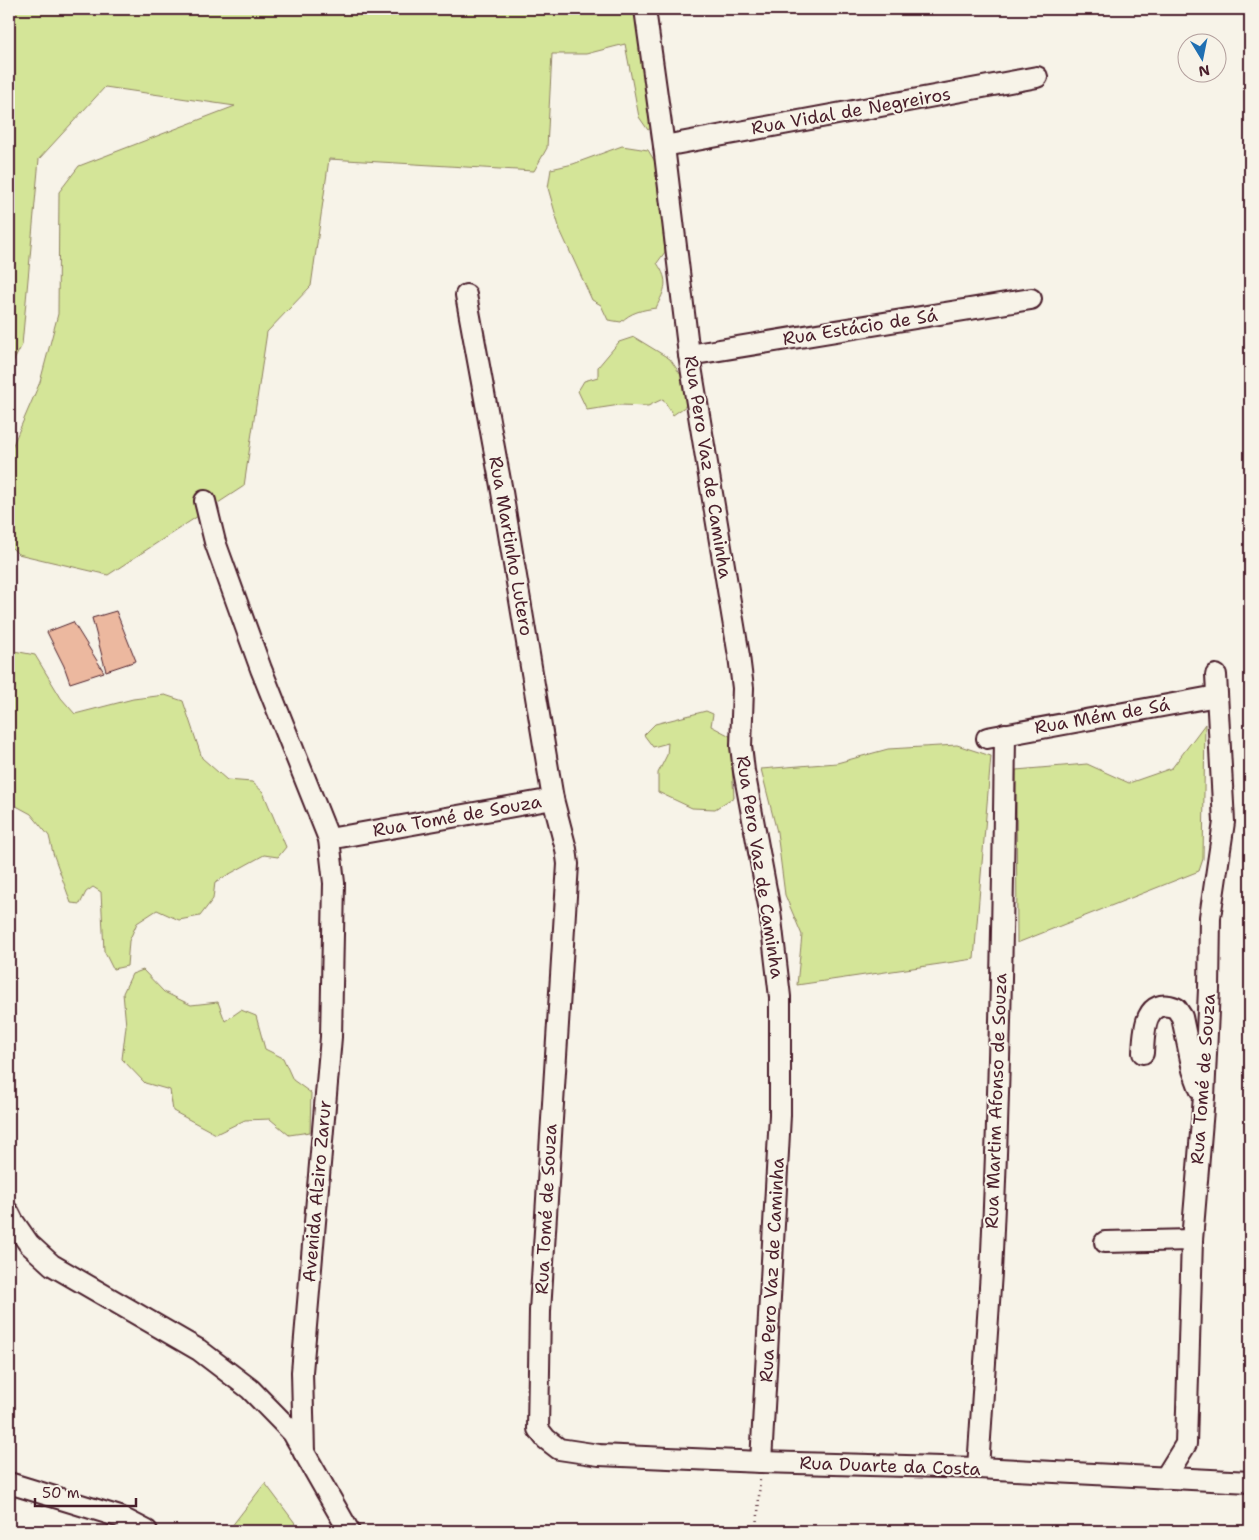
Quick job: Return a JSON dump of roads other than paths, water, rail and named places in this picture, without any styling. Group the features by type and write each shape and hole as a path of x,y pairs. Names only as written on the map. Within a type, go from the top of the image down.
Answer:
{"street":[{"name":"Rua Pero Vaz de Caminha","path":"645,9 664,146 689,355 739,656 743,688 742,746 744,771 770,911 780,997 780,1115 761,1462"},
{"name":"Rua Vidal de Negreiros","path":"664,146 1037,77"},
{"name":"Rua Martinho Lutero","path":"466,295 501,486 553,799"},
{"name":"Rua Estácio de Sá","path":"689,355 1031,299"},
{"path":"205,501 215,542 261,669 329,839"},
{"name":"Rua Tomé de Souza","path":"1165,1478 1186,1444 1192,1240 1204,1097 1210,917 1224,822 1216,675"},
{"name":"Rua Mém de Sá","path":"996,736 1217,696"},
{"name":"Rua Martim Afonso de Souza","path":"978,1468 991,1271 1004,862 996,736"},
{"name":"Rua Tomé de Souza","path":"329,839 553,799 566,849 568,871 541,1301 538,1429"},
{"name":"Avenida Alziro Zarur","path":"329,839 334,883 330,1037 302,1372 304,1453 349,1531"},
{"path":"1143,1053 1145,1027 1150,1013 1160,1006 1168,1004 1176,1008 1182,1017 1193,1070 1204,1097"},
{"path":"9,1213 29,1244 52,1265 199,1350 250,1389 293,1433 304,1453"},
{"path":"1105,1242 1192,1240"},
{"name":"Rua Duarte da Costa","path":"538,1429 546,1439 559,1449 649,1458 978,1468 1250,1482"},
{"path":"9,1483 120,1517 147,1531"}]}
